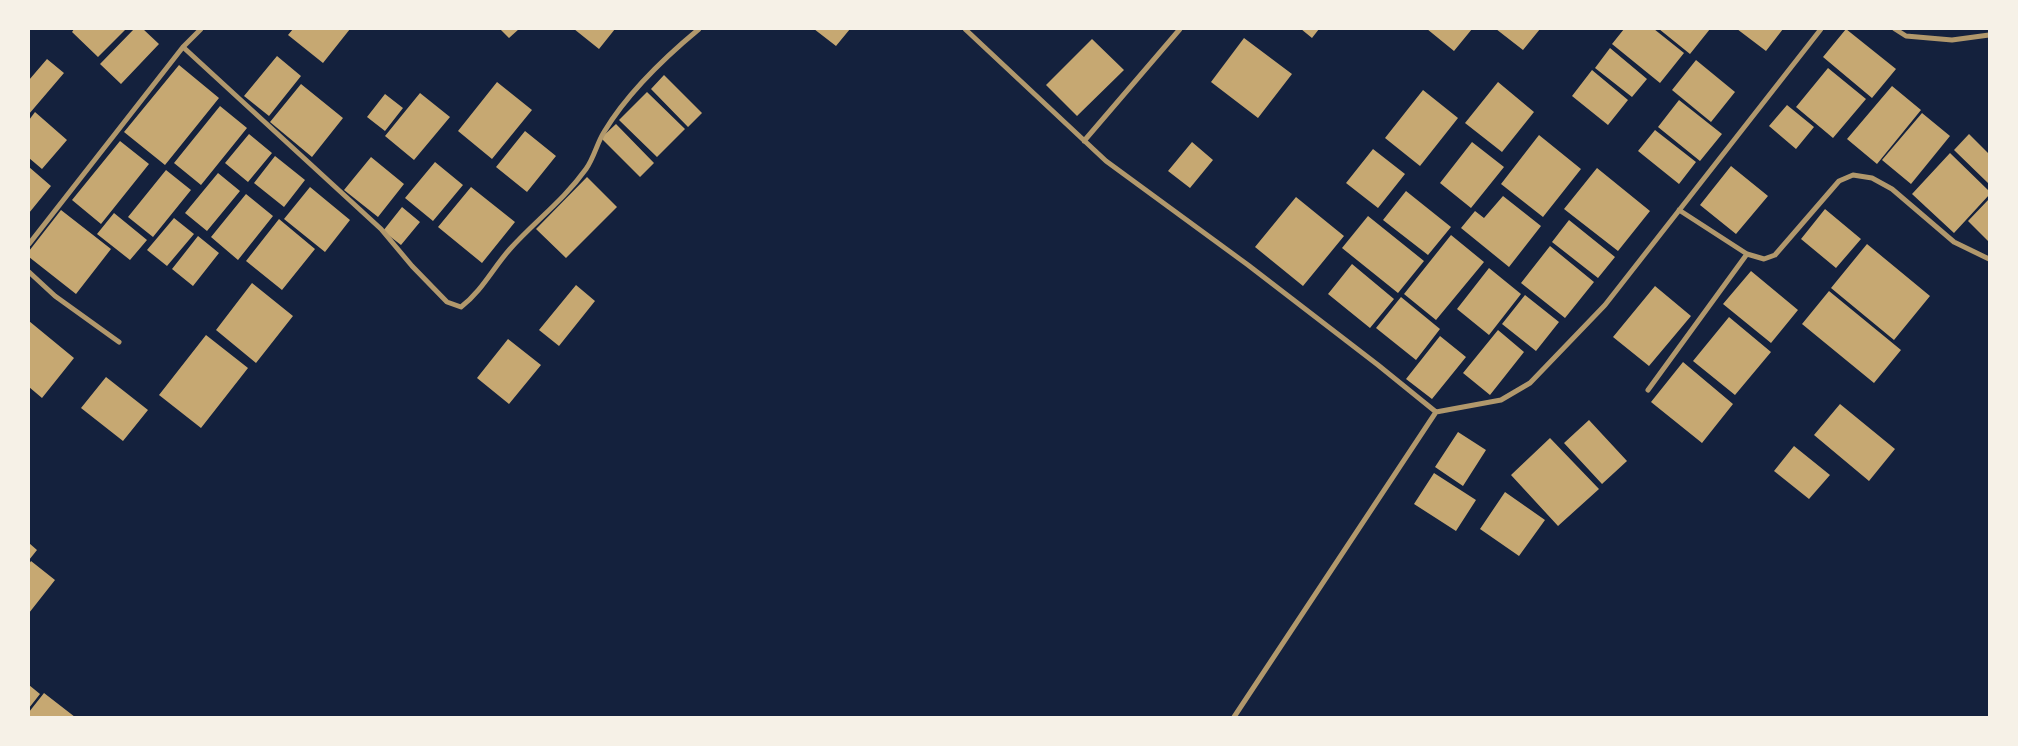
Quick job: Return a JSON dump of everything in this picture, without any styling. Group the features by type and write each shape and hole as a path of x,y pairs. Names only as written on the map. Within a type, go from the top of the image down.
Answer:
{"street":[{"path":"29,244 183,47 201,29"},
{"path":"183,47 381,228 412,266 447,302 461,307 477,293 510,249 565,196 586,168 603,133 622,105 661,63 699,29"},
{"path":"965,29 1106,161 1248,265 1436,412"},
{"path":"1084,141 1180,29"},
{"path":"1234,717 1436,412 1502,400 1530,383 1606,305 1821,29"},
{"path":"1896,29 1906,36 1952,40 1989,35"},
{"path":"1680,210 1748,254 1764,259 1775,256 1839,181 1853,175 1872,178 1892,189 1954,242 1989,259"},
{"path":"1648,390 1748,254"},
{"path":"29,272 55,296 119,342"}],"building":[{"path":"74,29 126,29 98,57 72,32"},
{"path":"134,29 143,29 159,44 121,84 100,64"},
{"path":"293,29 350,29 323,63 288,35"},
{"path":"500,29 519,29 509,38"},
{"path":"574,29 615,29 599,49"},
{"path":"814,29 850,29 836,46"},
{"path":"1301,29 1319,29 1312,38"},
{"path":"1427,29 1472,29 1454,51"},
{"path":"1496,29 1540,29 1523,50"},
{"path":"1624,29 1654,29 1684,53 1660,83 1612,44"},
{"path":"1659,29 1710,29 1690,54"},
{"path":"1737,29 1783,29 1766,51"},
{"path":"1846,29 1896,69 1872,98 1823,57"},
{"path":"1244,38 1292,74 1258,118 1211,82"},
{"path":"1092,39 1124,70 1077,116 1046,85"},
{"path":"1610,48 1647,79 1632,97 1595,68"},
{"path":"277,56 301,76 269,116 244,96"},
{"path":"47,59 64,73 29,114 29,80"},
{"path":"1696,60 1735,92 1711,122 1672,90"},
{"path":"179,65 219,98 165,165 124,132"},
{"path":"1828,68 1866,99 1833,138 1796,107"},
{"path":"1592,70 1628,100 1608,125 1572,96"},
{"path":"664,75 702,113 688,127 651,89"},
{"path":"497,82 532,110 492,159 458,131"},
{"path":"1498,82 1534,112 1502,152 1465,123"},
{"path":"301,84 343,118 312,157 270,122"},
{"path":"1892,86 1921,110 1877,164 1847,139"},
{"path":"1423,90 1458,118 1420,166 1385,138"},
{"path":"647,92 685,129 657,157 619,120"},
{"path":"420,93 450,117 414,160 385,136"},
{"path":"385,94 403,108 385,131 367,117"},
{"path":"1679,100 1722,134 1700,161 1658,127"},
{"path":"1787,105 1814,127 1796,149 1769,126"},
{"path":"220,106 247,128 201,185 174,163"},
{"path":"35,112 67,140 42,169 29,158 29,120"},
{"path":"1922,113 1950,136 1911,184 1882,160"},
{"path":"616,124 654,163 640,177 601,138"},
{"path":"1655,130 1696,162 1679,184 1638,151"},
{"path":"525,131 556,156 527,192 496,167"},
{"path":"249,134 272,153 248,182 225,163"},
{"path":"1969,134 1989,154 1989,184 1954,150"},
{"path":"1539,135 1581,169 1543,217 1501,184"},
{"path":"120,141 149,164 101,224 72,200"},
{"path":"1192,142 1213,160 1190,188 1168,171"},
{"path":"1472,142 1504,167 1471,208 1440,183"},
{"path":"1373,149 1405,174 1378,208 1346,183"},
{"path":"1950,153 1989,191 1989,195 1954,233 1912,194"},
{"path":"275,156 305,180 284,207 254,183"},
{"path":"371,157 404,184 378,217 344,190"},
{"path":"435,162 463,185 433,221 405,198"},
{"path":"1731,166 1768,196 1736,234 1700,205"},
{"path":"29,167 51,186 29,213"},
{"path":"1597,168 1650,211 1618,251 1564,209"},
{"path":"166,170 191,190 153,237 128,217"},
{"path":"218,173 240,191 207,231 185,213"},
{"path":"587,177 617,207 566,258 536,229"},
{"path":"310,187 350,220 325,252 284,219"},
{"path":"471,187 515,222 482,263 438,227"},
{"path":"1406,191 1451,227 1428,255 1383,220"},
{"path":"246,194 273,216 238,260 211,237"},
{"path":"1503,196 1541,226 1509,267 1461,228 1475,211 1484,218"},
{"path":"1296,197 1344,236 1303,286 1255,247"},
{"path":"1989,199 1989,242 1968,221"},
{"path":"402,207 420,222 401,245 383,231"},
{"path":"1825,209 1861,239 1836,268 1801,239"},
{"path":"61,210 111,249 76,294 29,257 29,251"},
{"path":"114,213 147,240 130,260 97,234"},
{"path":"1368,216 1424,261 1398,293 1342,248"},
{"path":"174,218 194,234 167,266 147,250"},
{"path":"279,219 315,249 282,290 246,261"},
{"path":"1569,220 1615,257 1598,278 1552,242"},
{"path":"1451,235 1484,262 1436,320 1404,294"},
{"path":"198,236 219,253 193,286 172,269"},
{"path":"1867,244 1930,296 1894,340 1831,288"},
{"path":"1550,246 1594,282 1565,318 1521,283"},
{"path":"1352,264 1394,299 1370,328 1328,294"},
{"path":"1489,268 1521,294 1489,335 1457,309"},
{"path":"1751,271 1798,310 1771,343 1723,304"},
{"path":"252,283 293,316 256,363 216,330"},
{"path":"576,285 595,301 559,346 539,330"},
{"path":"1655,286 1691,316 1649,366 1613,337"},
{"path":"1829,291 1901,350 1874,383 1802,324"},
{"path":"1525,295 1559,322 1536,351 1502,324"},
{"path":"1401,297 1440,329 1416,360 1376,328"},
{"path":"1729,317 1771,352 1735,395 1693,361"},
{"path":"29,321 74,358 42,398 29,387"},
{"path":"1498,330 1524,352 1490,395 1463,373"},
{"path":"206,335 248,368 201,428 159,395"},
{"path":"1440,336 1466,357 1432,399 1406,379"},
{"path":"508,339 541,365 509,404 477,378"},
{"path":"1683,362 1733,404 1702,443 1651,402"},
{"path":"106,377 148,410 123,441 81,408"},
{"path":"1840,404 1895,449 1869,481 1814,435"},
{"path":"1589,420 1627,461 1602,484 1564,443"},
{"path":"1458,432 1486,450 1463,486 1435,467"},
{"path":"1550,438 1599,489 1558,526 1511,475"},
{"path":"1794,446 1830,475 1809,499 1774,471"},
{"path":"1434,473 1476,500 1456,531 1414,504"},
{"path":"1505,492 1545,520 1519,556 1480,529"},
{"path":"29,543 37,550 29,560"},
{"path":"31,561 55,580 29,613 29,564"},
{"path":"29,685 40,694 29,708"},
{"path":"44,693 75,717 30,717 29,712"}]}
